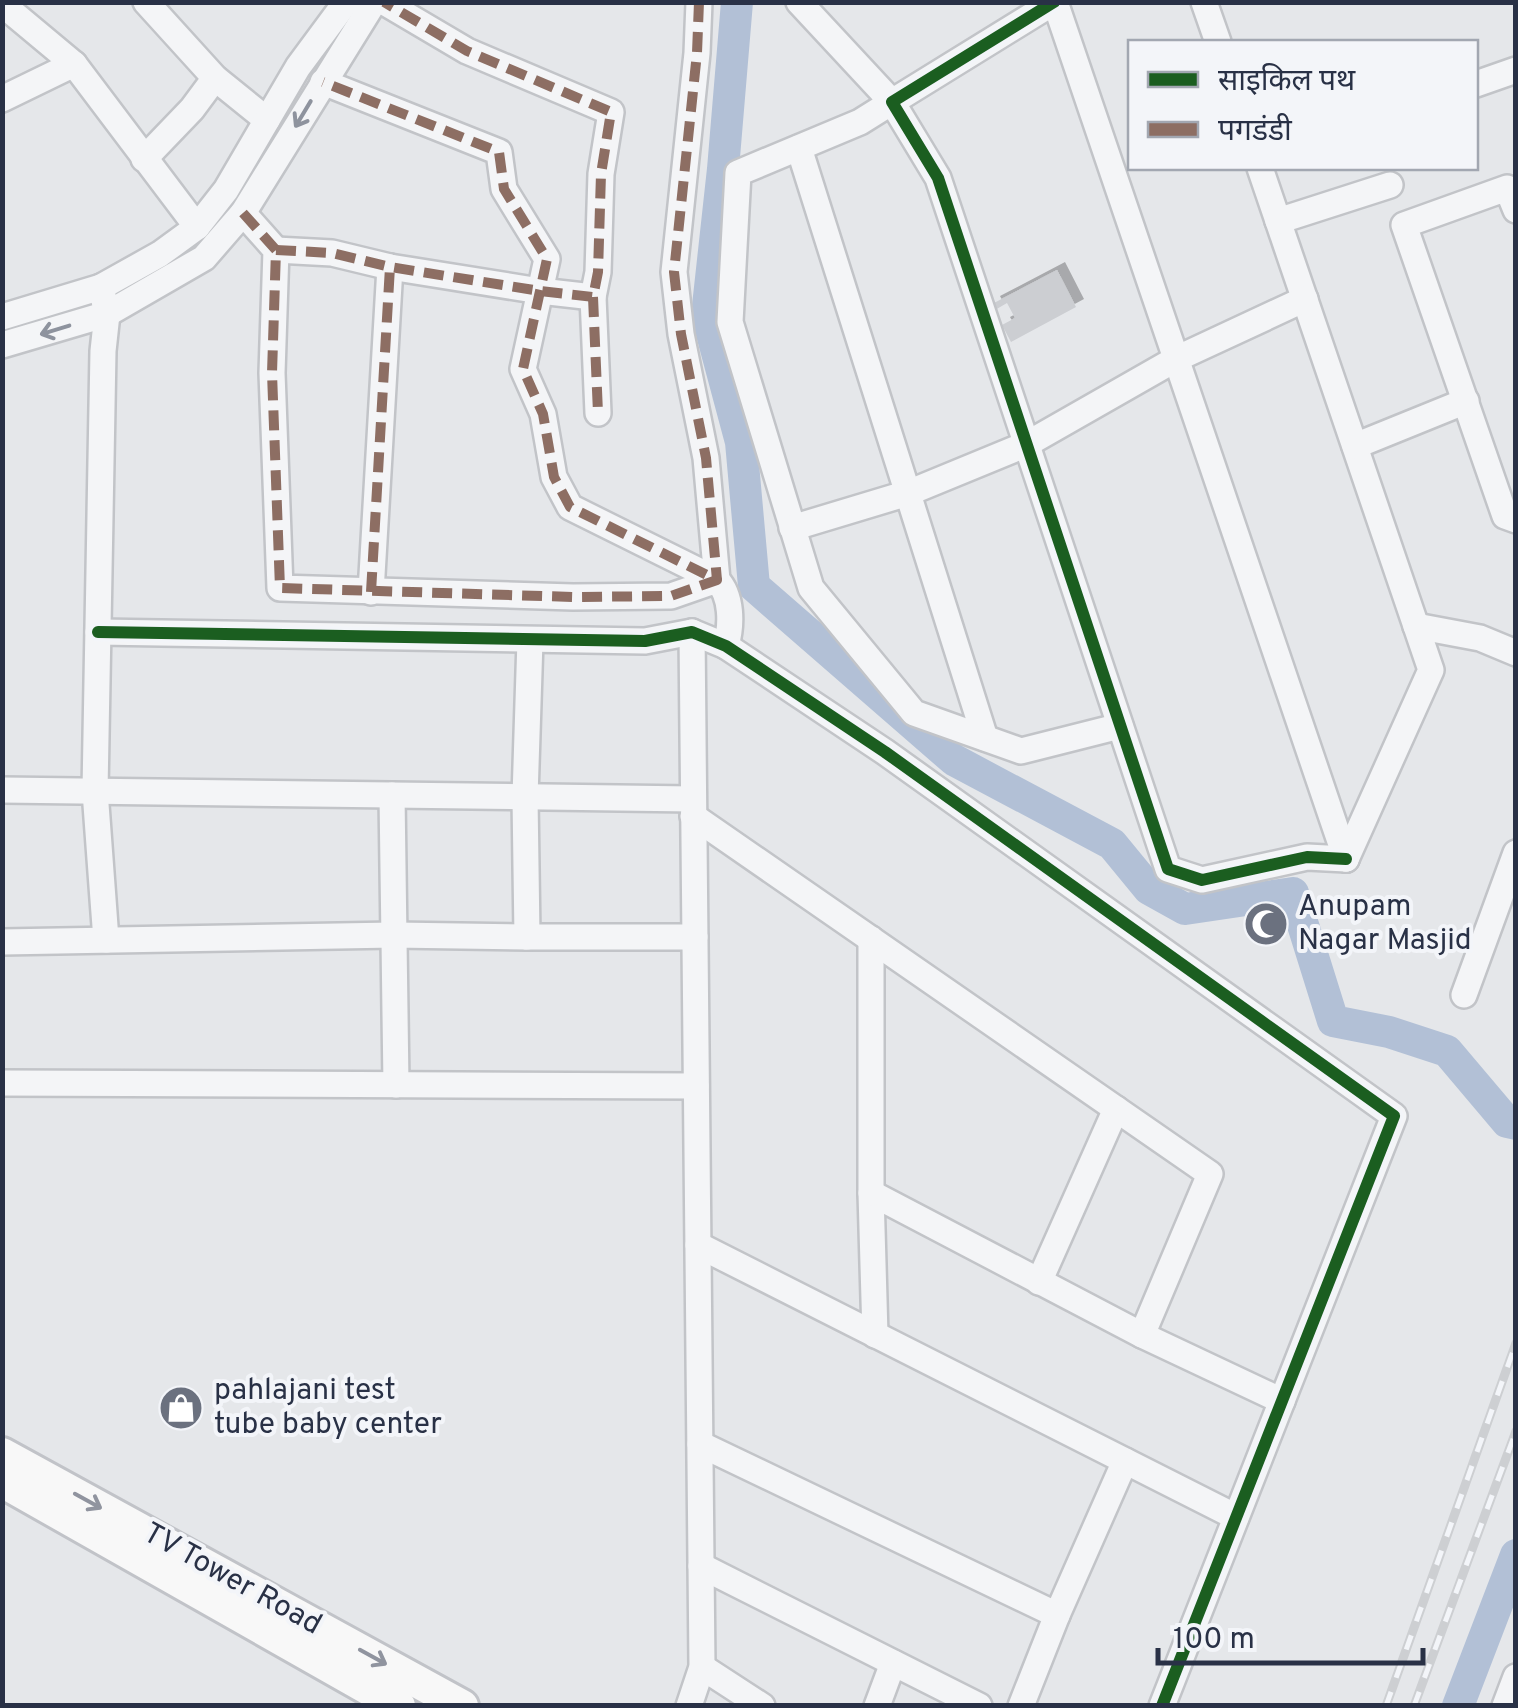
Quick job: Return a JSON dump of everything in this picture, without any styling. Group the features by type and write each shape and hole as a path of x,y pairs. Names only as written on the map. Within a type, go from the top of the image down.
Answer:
{"main road":[{"name":"TV Tower Road","path":"2,1454 462,1706"},
{"name":"TV Tower Road","path":"2,1481 399,1706"}],"street":[{"path":"146,2 215,78 268,120"},
{"path":"2,317 102,287 160,254 197,227 226,190 298,67 346,2"},
{"path":"2,346 107,314 204,258 243,213 374,2"},
{"path":"384,2 467,51 611,112 601,174 598,272 593,297 598,412"},
{"path":"699,2 674,272 706,458 717,580"},
{"path":"1120,726 1021,750 914,713 811,588 730,322 738,173 860,122 1055,2 1346,859"},
{"path":"1204,2 1217,40"},
{"path":"799,3 892,102 938,178 1168,869 1202,880 1307,857 1346,859"},
{"path":"2,4 74,64 197,227"},
{"path":"2,99 74,64"},
{"path":"1478,83 1516,70"},
{"path":"144,158 192,109 215,78"},
{"path":"323,82 499,152 504,188 547,259 522,369 542,414 554,477 570,507 717,580 727,591 730,633 726,646"},
{"path":"799,148 985,738"},
{"path":"1261,170 1431,670 1346,859"},
{"path":"1278,221 1387,176 1504,516 1516,520"},
{"path":"1404,225 1513,194"},
{"path":"243,213 276,250 272,373 280,588 554,597 671,596 717,580"},
{"path":"276,250 332,254 593,297"},
{"path":"372,592 390,266"},
{"path":"102,287 107,314 103,350 95,791 106,940"},
{"path":"792,528 908,493 1027,444 1176,359 1305,299"},
{"path":"1355,446 1466,401"},
{"path":"1416,626 1480,638 1516,653"},
{"path":"98,632 645,642 692,632 726,646 901,764 1394,1116 1162,1706"},
{"path":"689,1706 702,1667 692,632"},
{"path":"527,938 525,796 530,640"},
{"path":"2,790 525,796 693,807 871,939 1210,1174 1142,1335"},
{"path":"392,795 396,1084"},
{"path":"1464,995 1516,853"},
{"path":"2,942 394,935 694,937"},
{"path":"871,939 870,1193 875,1335"},
{"path":"3,1079 696,1086"},
{"path":"1039,1282 1116,1109"},
{"path":"870,1193 1142,1335 1282,1400"},
{"path":"698,1245 1236,1518"},
{"path":"700,1444 1057,1615"},
{"path":"1021,1706 1125,1461"},
{"path":"701,1566 979,1706"},
{"path":"877,1706 893,1663"},
{"path":"702,1667 762,1706"}],"building":[{"path":"1057,270 1076,307 1011,342 1002,325 1015,318 1007,303 995,310 992,304"}],"waterway":[{"path":"737,2 707,315 741,442 754,586 954,760 1112,844 1149,889 1185,909 1293,893 1333,1021 1389,1032 1447,1051 1507,1122 1516,1124"},
{"path":"1458,1706 1516,1555"}],"railway":[{"path":"1386,1706 1516,1343"},
{"path":"1414,1706 1516,1431"}],"marked path":[{"path":"276,250 332,253 390,267 593,297 598,272 601,174 611,112 467,51 384,2"},
{"path":"699,2 674,272 681,334 706,458 717,580"},
{"path":"243,213 276,250 272,373 280,588 573,597 671,596 717,580 570,507 554,477 543,414 523,369 547,259 504,189 499,152 323,82"},
{"path":"371,592 390,267"},
{"path":"593,297 598,413"}],"cycle path":[{"path":"1054,2 892,102 938,178 1168,869 1202,880 1307,857 1346,859"},
{"path":"98,632 645,641 692,632 726,646 885,752 1394,1116 1162,1706"}],"place":[{"name":"Anupam Nagar Masjid","path":"1266,924"},
{"name":"pahlajani test tube baby center","path":"181,1408"}]}
